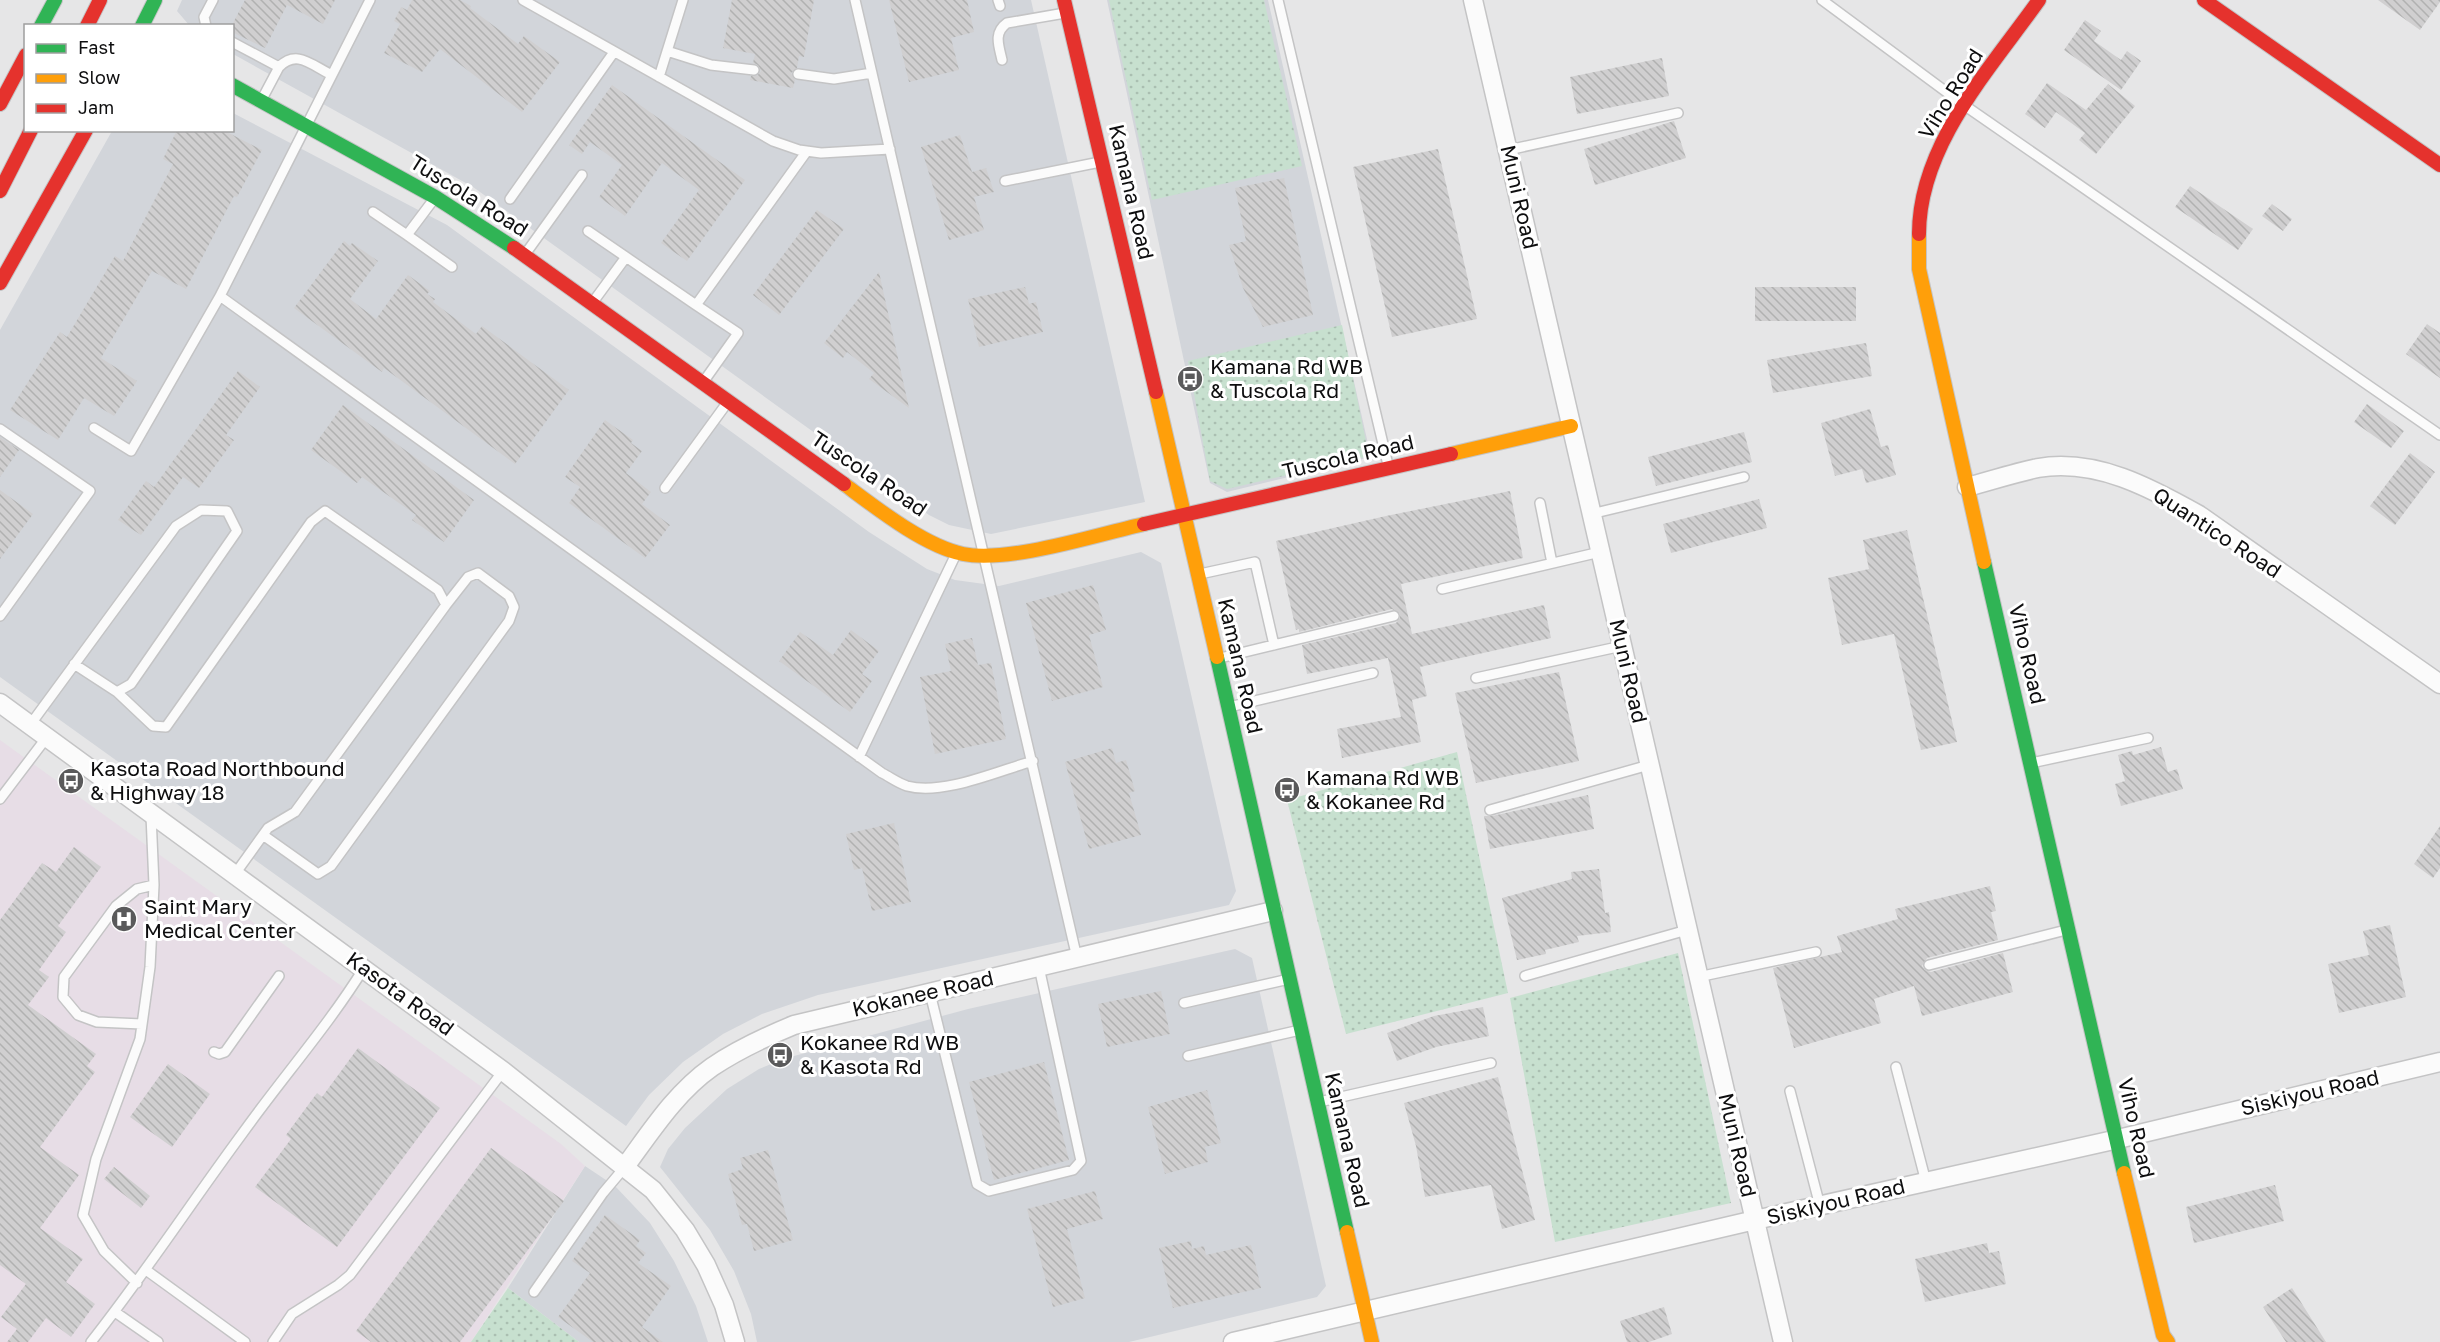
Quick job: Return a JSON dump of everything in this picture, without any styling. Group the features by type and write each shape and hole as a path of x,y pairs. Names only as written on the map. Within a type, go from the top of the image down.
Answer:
{"street":[{"path":"42,24 55,0"},
{"path":"88,24 100,0"},
{"path":"143,24 155,0"},
{"name":"Muni Road","path":"1473,0 1783,1342"},
{"name":"Viho Road","path":"2039,0 1964,105 1936,156 1918,212 1919,269 2149,1282 2163,1335 2168,1342"},
{"path":"2205,0 2440,165"},
{"name":"Kamana Road","path":"1066,6 1186,516 1273,911 1372,1342"},
{"path":"0,104 24,59"},
{"name":"Tuscola Road","path":"234,87 435,197 496,235 885,514 930,540 957,552 986,555 1017,553 1571,426"},
{"path":"0,191 30,132"},
{"path":"0,284 85,132"},
{"name":"Quantico Road","path":"1967,487 2040,468 2080,468 2123,477 2158,492 2199,516 2440,684"},
{"name":"Kasota Road","path":"0,703 503,1071 653,1190 685,1230 706,1265 724,1305 735,1342"},
{"name":"Kokanee Road","path":"624,1168 666,1110 710,1068 750,1044 794,1025 1273,911"},
{"name":"Siskiyou Road","path":"1233,1342 1365,1313 1755,1220 2118,1139 2440,1062"}],"lane":[{"path":"206,24 204,17 213,0"},
{"path":"94,428 130,451 220,296 370,0"},
{"path":"523,0 773,141 821,153 890,149"},
{"path":"659,77 684,0"},
{"path":"855,0 986,555 1077,958"},
{"path":"1278,0 1389,469"},
{"path":"1822,0 1964,105 2440,435"},
{"path":"1002,60 997,36 1000,28 1007,23 1066,6"},
{"path":"234,43 279,67"},
{"path":"667,51 711,64 754,70"},
{"path":"510,199 614,52"},
{"path":"261,100 279,67 287,58 295,57 332,75"},
{"path":"798,75 834,79 872,73"},
{"path":"1508,150 1678,113"},
{"path":"696,305 807,151"},
{"path":"1005,181 1102,161"},
{"path":"524,255 582,175"},
{"path":"407,235 435,197"},
{"path":"373,212 452,267"},
{"path":"588,231 738,333 703,383"},
{"path":"592,303 626,257"},
{"path":"220,296 859,758 889,777 906,785 917,787 952,785 1033,761"},
{"path":"665,488 728,401"},
{"path":"0,429 90,491 0,616"},
{"path":"1591,514 1744,477"},
{"path":"1540,503 1552,563"},
{"path":"30,724 176,526 201,510 227,511 237,531 131,684 117,692"},
{"path":"74,664 117,692 153,726 166,727 310,522 325,511 438,590 446,605"},
{"path":"859,758 957,552"},
{"path":"1442,589 1600,552"},
{"path":"1198,574 1255,562 1274,645"},
{"path":"235,874 268,828 295,812 468,577 478,573 509,596 514,607 509,621 331,866 318,874 263,835"},
{"path":"1217,659 1394,616"},
{"path":"1476,678 1622,646"},
{"path":"1228,707 1373,673"},
{"path":"0,799 47,737"},
{"path":"2031,763 2148,738"},
{"path":"1490,810 1649,765"},
{"path":"137,1283 104,1251 83,1215 96,1159 140,1039 150,967 154,885 151,812"},
{"path":"142,1024 97,1022 78,1015 63,997 63,977 117,906 137,889 154,885"},
{"path":"1929,965 2069,929"},
{"path":"1525,975 1687,930"},
{"path":"1698,976 1816,952"},
{"path":"930,993 977,1184 989,1191 1073,1170 1081,1161 1039,967"},
{"path":"91,1342 137,1283 242,1134 339,1008 364,968"},
{"path":"214,1052 219,1054 225,1052 279,976"},
{"path":"1184,1003 1289,979"},
{"path":"1188,1056 1300,1030"},
{"path":"1317,1103 1491,1063"},
{"path":"1896,1066 1926,1182"},
{"path":"273,1342 292,1314 339,1285 350,1275 503,1071"},
{"path":"1790,1091 1820,1206"},
{"path":"534,1292 603,1193 624,1168"},
{"path":"146,1270 245,1342"},
{"path":"115,1311 158,1342"}],"shaded area":[{"path":"182,0 1031,0 1145,502 991,534 949,525 929,515 473,187 234,55 234,24 188,24 177,11"},
{"path":"1107,0 1268,0 1371,457 1227,492 1210,483"},
{"path":"234,114 447,225 869,532 927,569 955,580 999,586 1141,552 1161,563 1236,891 1229,905 818,995 762,1014 723,1034 683,1062 649,1095 626,1126 0,677 0,330 111,132 234,132"},
{"name":"Saint Mary Medical Center","path":"0,740 561,1144 585,1166 471,1342 0,1342"},
{"path":"1235,949 1252,958 1326,1286 1317,1297 1129,1342 757,1342 751,1314 734,1271 710,1230 660,1167 668,1149 685,1128 727,1089 759,1069 783,1059 968,1009"},
{"path":"585,1166 615,1186 650,1223 674,1261 696,1306 708,1342 579,1342 508,1288"}],"green space":[{"path":"1109,0 1264,0 1302,166 1152,200"},
{"path":"1342,325 1369,456 1227,489 1210,481 1188,361"},
{"path":"1457,752 1508,993 1346,1034 1287,800"},
{"path":"1678,953 1731,1203 1555,1242 1510,998"},
{"path":"508,1288 579,1342 471,1342"}],"building":[{"path":"245,0 335,0 323,24 287,5 265,48 234,33 233,24"},
{"path":"412,0 460,0 471,6 470,8 518,44 524,36 560,62 522,112 440,49 422,72 384,53 400,24 394,21 401,7 407,10"},
{"path":"732,0 814,0 804,57 799,56 797,68 791,73 795,80 793,88 750,80 751,76 757,76 761,71 758,65 753,63 755,54 723,48"},
{"path":"889,0 967,0 974,32 951,38 959,70 909,82"},
{"path":"2378,0 2440,0 2440,2 2420,30"},
{"path":"2085,20 2101,31 2094,41 2121,60 2127,51 2141,61 2121,90 2064,50"},
{"path":"1662,58 1669,96 1577,114 1570,77"},
{"path":"2047,83 2086,110 2108,84 2135,106 2096,154 2079,140 2085,133 2056,112 2045,128 2025,114"},
{"path":"612,85 745,180 687,261 661,243 699,190 662,163 625,216 599,197 622,165 590,142 582,154 569,145"},
{"path":"1674,121 1686,158 1595,185 1584,149"},
{"path":"176,132 227,132 262,150 237,197 234,196 186,289 152,271 101,358 137,381 114,416 84,398 58,440 10,410 60,332 67,337 115,256 123,261 173,164 163,159"},
{"path":"960,135 972,172 986,168 994,192 974,197 984,230 949,240 921,147"},
{"path":"1438,149 1477,319 1392,337 1353,167"},
{"path":"1284,178 1313,315 1263,327 1243,288 1229,245 1246,241 1235,188"},
{"path":"2190,186 2253,229 2238,250 2175,207"},
{"path":"2272,204 2292,219 2283,231 2262,216"},
{"path":"817,210 844,229 779,315 753,295"},
{"path":"344,241 350,246 352,243 378,261 350,299 376,319 408,275 430,291 427,294 435,299 433,302 476,334 482,326 569,390 515,464 384,368 382,372 294,308"},
{"path":"879,272 909,408 869,379 874,373 847,352 843,358 824,343"},
{"path":"1025,287 1029,304 1036,302 1043,332 979,347 968,299"},
{"path":"1755,287 1856,287 1856,321 1755,321"},
{"path":"2427,324 2440,333 2440,378 2406,354"},
{"path":"1866,343 1872,376 1773,393 1767,360"},
{"path":"238,371 260,387 226,435 234,440 199,488 183,477 141,535 118,520 146,481 154,487"},
{"path":"2367,404 2404,431 2391,448 2354,422"},
{"path":"343,405 474,500 444,542 412,520 416,515 362,477 357,483 311,450"},
{"path":"1870,409 1881,447 1888,445 1896,475 1866,483 1862,469 1835,476 1821,423"},
{"path":"605,420 633,440 631,443 642,451 626,473 651,492 642,504 670,525 645,558 569,503 580,487 565,477"},
{"path":"1744,432 1752,462 1656,486 1648,457"},
{"path":"0,437 19,450 0,477"},
{"path":"2410,453 2435,472 2395,525 2370,506"},
{"path":"0,490 33,514 0,559"},
{"path":"1510,491 1523,558 1401,584 1412,634 1544,605 1551,638 1420,667 1427,696 1412,700 1421,742 1342,758 1337,729 1401,717 1388,658 1307,674 1302,645 1396,623 1400,614 1392,609 1299,632 1299,629 1296,630 1276,541"},
{"path":"1759,499 1767,528 1671,553 1663,524"},
{"path":"1907,530 1957,742 1921,750 1894,634 1842,645 1828,578 1869,569 1863,540"},
{"path":"1093,585 1106,630 1089,635 1103,687 1052,701 1026,603"},
{"path":"851,630 879,651 862,674 872,681 850,712 779,661 800,632 833,655"},
{"path":"972,638 978,665 991,663 1006,739 935,754 920,677 951,671 945,644"},
{"path":"1559,672 1579,761 1476,783 1455,693"},
{"path":"2161,747 2168,772 2177,769 2183,789 2121,806 2115,784 2125,781 2118,755 2132,751 2133,755"},
{"path":"1112,748 1116,763 1126,760 1135,791 1129,793 1141,835 1089,849 1065,762"},
{"path":"1588,795 1594,829 1490,849 1484,816"},
{"path":"894,823 911,902 872,911 862,868 854,870 846,834"},
{"path":"2440,826 2440,868 2433,878 2414,864"},
{"path":"74,847 101,867 58,926 66,932 39,970 49,977 28,1005 96,1054 87,1066 95,1072 40,1147 79,1175 40,1228 83,1259 66,1282 95,1304 71,1337 46,1318 28,1342 7,1342 17,1329 1,1317 26,1284 0,1265 0,920 42,863 56,872"},
{"path":"1599,869 1605,913 1609,912 1611,932 1577,936 1579,942 1545,950 1546,954 1517,960 1502,898 1572,879 1571,872"},
{"path":"1990,886 1996,911 1991,912 1998,940 1927,958 1922,966 1931,972 2003,953 2013,992 1922,1016 1914,986 1874,999 1881,1023 1794,1048 1773,968 1842,952 1837,936 1898,919 1895,909"},
{"path":"2390,925 2406,997 2339,1013 2328,964 2369,955 2363,931"},
{"path":"1161,991 1170,1034 1107,1047 1098,1004"},
{"path":"1483,1007 1489,1036 1436,1047 1397,1061 1387,1033 1434,1016"},
{"path":"358,1048 440,1108 337,1247 255,1187 291,1139 286,1135 317,1093 322,1097"},
{"path":"1044,1062 1069,1160 994,1180 969,1082"},
{"path":"168,1064 210,1094 172,1147 130,1117"},
{"path":"1498,1077 1535,1220 1502,1229 1491,1185 1425,1197 1416,1146 1404,1103"},
{"path":"1207,1090 1221,1143 1205,1147 1208,1162 1165,1174 1148,1107"},
{"path":"491,1148 564,1201 460,1342 371,1342 356,1331"},
{"path":"768,1150 793,1240 754,1251 747,1224 742,1225 728,1174 743,1169 740,1158"},
{"path":"114,1167 150,1196 141,1208 104,1179"},
{"path":"2275,1185 2284,1221 2194,1243 2186,1207"},
{"path":"1095,1191 1103,1219 1067,1229 1085,1298 1053,1307 1027,1209"},
{"path":"605,1215 640,1240 636,1246 646,1253 638,1263 671,1286 642,1327 663,1342 593,1342 558,1317 590,1273 572,1261"},
{"path":"1191,1241 1192,1249 1204,1246 1206,1255 1251,1245 1261,1288 1173,1308 1159,1248"},
{"path":"1987,1243 1989,1253 1999,1251 2006,1284 1925,1302 1915,1259"},
{"path":"2292,1288 2326,1342 2286,1342 2263,1307"},
{"path":"1664,1307 1672,1334 1649,1342 1627,1342 1620,1321"}],"traffic: fast":[{"path":"42,24 55,0"},
{"path":"143,24 155,0"},
{"path":"234,86 435,197 514,248"},
{"path":"1984,562 2124,1173"},
{"path":"1217,657 1347,1232"}],"traffic: slow":[{"path":"1919,234 1919,269 1984,562"},
{"path":"1156,392 1217,657"},
{"path":"1451,454 1571,426"},
{"path":"844,484 916,534 948,550 963,554 1004,555 1078,541 1144,524"},
{"path":"2124,1173 2163,1335 2168,1342"},
{"path":"1347,1232 1372,1342"}],"traffic: jam":[{"path":"88,24 100,0"},
{"path":"1064,0 1156,392"},
{"path":"1919,234 1922,201 1931,170 1944,139 1979,81 2039,0"},
{"path":"2204,0 2440,165"},
{"path":"0,104 24,59"},
{"path":"0,191 30,132"},
{"path":"0,283 85,132"},
{"path":"514,248 844,484"},
{"path":"1144,524 1451,454"}],"place":[{"name":"Kamana Rd WB & Tuscola Rd","path":"1190,379"},
{"name":"Kasota Road Northbound & Highway 18","path":"71,781"},
{"name":"Kamana Rd WB & Kokanee Rd","path":"1287,790"},
{"name":"Saint Mary Medical Center","path":"124,919"},
{"name":"Kokanee Rd WB & Kasota Rd","path":"780,1055"}]}
